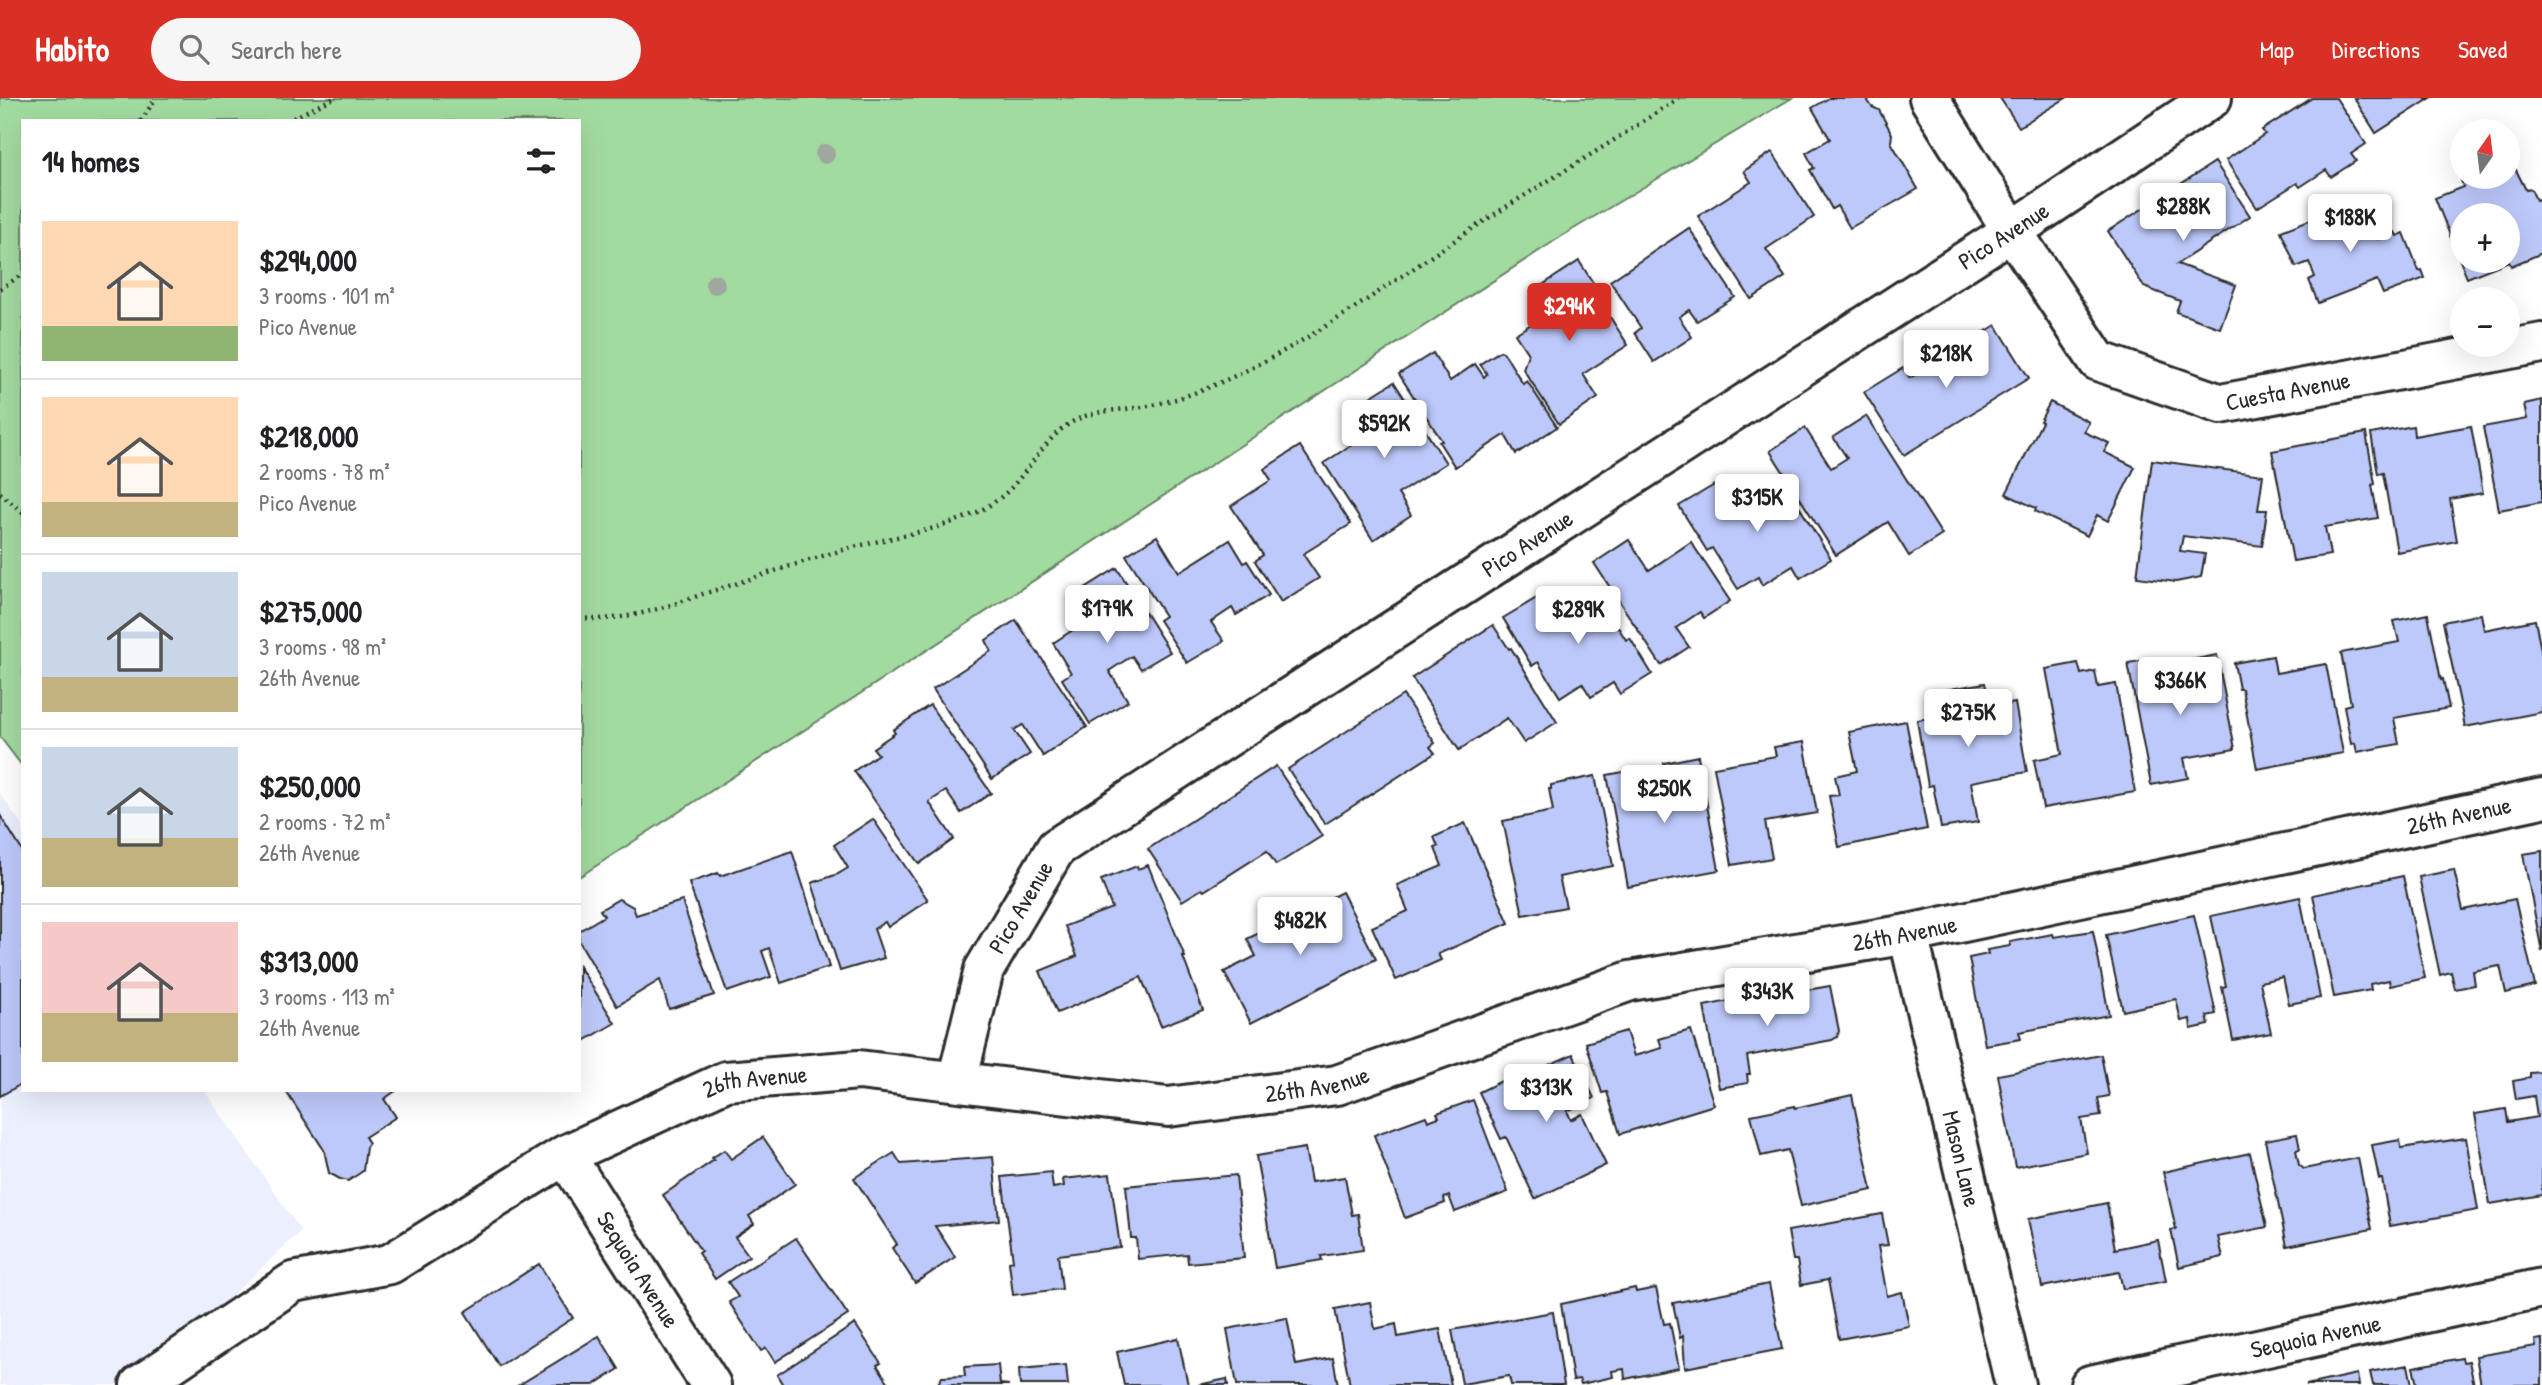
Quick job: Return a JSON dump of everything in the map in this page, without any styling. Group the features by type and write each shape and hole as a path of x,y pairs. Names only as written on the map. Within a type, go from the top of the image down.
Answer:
{"street":[{"name":"Cuesta Avenue","path":"1928,98 2098,360 2221,404 2542,343"},
{"name":"Pico Avenue","path":"957,1081 984,970 1056,848 2012,231 2212,98"},
{"name":"26th Avenue","path":"139,1385 293,1282 390,1264 565,1155 726,1081 859,1070 1168,1107 1337,1085 1630,981 1908,934 2542,798"},
{"name":"Mason Lane","path":"1908,934 2015,1385"},
{"name":"Sequoia Avenue","path":"565,1155 711,1385"},
{"name":"Sequoia Avenue","path":"2090,1385 2542,1288"}],"path":[{"path":"142,119 156,98"},
{"path":"291,119 334,98"},
{"path":"581,618 596,620 637,615 847,549 963,518 995,502 1014,485 1049,442 1074,421 1089,415 1151,406 1197,393 1244,372 1341,317 1480,224 1620,138 1678,98"},
{"path":"0,289 21,275"},
{"path":"0,493 21,511"}],"shaded area":[{"path":"0,794 21,824 21,1092 205,1092 301,1231 136,1385 0,1385"}],"green space":[{"path":"0,98 1792,98 1562,236 581,876 581,119 21,119 21,764 0,737"}],"building":[{"path":"1829,98 1866,98 1872,107 1879,110 1892,134 1891,142 1918,189 1850,228 1837,206 1832,209 1810,170 1814,168 1806,153 1830,139 1812,108"},
{"path":"2000,98 2066,98 2019,127"},
{"path":"2312,98 2336,98 2366,144 2351,154 2356,161 2331,177 2326,170 2300,187 2297,183 2257,208 2226,160 2265,134 2262,130"},
{"path":"2354,98 2431,98 2376,133"},
{"path":"1772,152 1814,217 1766,249 1785,277 1751,299 1698,216 1751,182 1744,171"},
{"path":"2215,162 2250,216 2177,264 2236,285 2220,328 2176,312 2180,301 2144,287 2108,231"},
{"path":"2520,178 2526,190 2531,189 2536,200 2542,198 2542,253 2520,262 2520,203 2450,203 2450,236 2435,198 2458,189 2520,189"},
{"path":"2360,200 2378,239 2395,232 2397,236 2404,233 2419,271 2422,270 2425,278 2383,294 2377,280 2318,303 2309,280 2315,277 2309,262 2296,267 2281,231"},
{"path":"1689,228 1735,297 1697,321 1689,310 1679,317 1692,337 1654,362 1635,333 1641,328 1610,281"},
{"path":"1579,261 1599,292 1595,294 1628,345 1583,374 1598,398 1559,424 1523,369 1528,354 1515,334 1556,309 1541,286"},
{"path":"2465,273 2479,273 2467,278"},
{"path":"1996,325 2029,378 1904,455 1864,392 1903,368 1910,378"},
{"path":"1500,351 1504,353 1523,384 1527,381 1557,427 1516,454 1505,435 1455,467 1439,442 1442,441 1399,374 1433,353 1450,381 1475,364 1484,377 1487,374 1480,364"},
{"path":"1394,382 1446,463 1398,494 1411,515 1373,540 1324,463 1351,445 1345,434 1347,425 1365,413 1359,404"},
{"path":"2542,400 2542,502 2499,510 2483,427 2527,419 2524,404"},
{"path":"2050,402 2089,422 2084,432 2109,443 2104,452 2135,467 2108,521 2097,515 2087,536 2006,494"},
{"path":"1866,416 1942,535 1909,556 1888,522 1836,555 1770,451 1805,428 1831,468 1847,458 1833,437"},
{"path":"2413,426 2414,436 2471,426 2483,493 2450,499 2457,541 2397,552 2383,473 2378,474 2371,434"},
{"path":"2366,433 2378,518 2325,527 2330,555 2293,561 2272,451"},
{"path":"1300,446 1351,524 1303,554 1319,578 1281,602 1255,561 1263,555 1231,506 1271,480 1264,469"},
{"path":"2152,460 2263,475 2258,510 2267,510 2262,546 2183,536 2180,551 2205,554 2201,577 2176,582 2137,577"},
{"path":"1780,475 1831,559 1800,578 1793,566 1762,585 1758,577 1738,589 1712,548 1707,551 1679,506 1716,484 1737,518 1754,507 1747,495"},
{"path":"1157,536 1179,572 1230,540 1269,595 1236,615 1232,608 1211,622 1224,641 1187,663 1159,620 1165,616 1126,555"},
{"path":"1629,540 1649,570 1691,542 1730,601 1704,618 1700,612 1676,628 1689,647 1661,665 1594,563"},
{"path":"1117,568 1170,652 1141,669 1132,656 1109,671 1128,701 1090,724 1062,679 1071,673 1053,643 1085,622 1077,609 1089,602 1082,590"},
{"path":"1593,587 1626,640 1630,638 1652,674 1620,694 1613,683 1591,697 1582,683 1560,697 1538,662 1532,666 1503,618 1540,596 1553,617 1577,603 1575,599"},
{"path":"2428,614 2449,708 2394,718 2399,744 2357,752 2355,743 2351,744 2344,706 2351,704 2341,653 2399,642 2394,621"},
{"path":"2481,614 2484,630 2535,620 2542,655 2542,712 2465,727 2443,622"},
{"path":"1016,620 1087,727 1043,756 1023,725 1014,730 1030,754 992,779 933,689 991,651 986,640"},
{"path":"1493,625 1509,649 1511,648 1557,722 1524,743 1507,718 1459,750 1412,678"},
{"path":"2217,655 2235,749 2184,758 2188,778 2151,785 2128,663 2158,658 2163,689 2190,685 2186,661"},
{"path":"2273,656 2276,673 2326,664 2343,753 2257,769 2242,689 2239,689 2234,663"},
{"path":"2078,663 2081,674 2095,671 2098,687 2116,684 2135,792 2043,808 2034,760 2062,754 2046,669"},
{"path":"1985,683 1990,707 2015,703 2027,772 1971,782 1978,822 1941,828 1933,785 1928,786 1917,720 1937,717 1933,692"},
{"path":"1403,695 1435,743 1430,747 1435,753 1325,824 1288,769"},
{"path":"930,705 991,793 961,813 946,791 929,802 954,839 919,864 854,771 878,754 873,748 895,733 893,730"},
{"path":"1906,721 1927,829 1839,847 1829,796 1839,795 1835,776 1857,771 1849,732"},
{"path":"1804,742 1817,813 1765,822 1772,858 1732,865 1714,767 1776,756 1774,747"},
{"path":"1698,756 1719,870 1628,887 1607,775 1645,768 1652,806 1672,802 1664,763"},
{"path":"1276,766 1322,836 1276,865 1267,851 1204,891 1202,889 1182,901 1148,849"},
{"path":"1595,776 1613,866 1559,877 1566,907 1523,915 1503,821 1553,811 1549,789 1551,785"},
{"path":"0,815 21,849 21,1084 0,1096"},
{"path":"873,819 928,900 888,927 885,922 874,929 884,958 840,971 812,883 848,868 834,845"},
{"path":"1465,823 1509,923 1438,954 1441,960 1396,980 1372,927 1408,911 1397,885 1442,866 1434,837"},
{"path":"792,851 829,967 781,983 769,948 762,951 771,977 727,992 689,883 718,873 720,876"},
{"path":"2542,851 2542,952 2523,854"},
{"path":"1148,865 1203,1010 1161,1026 1141,977 1057,1013 1040,971 1077,956 1065,926 1112,908 1101,880 1137,866 1138,869"},
{"path":"2454,870 2463,910 2515,899 2535,986 2506,993 2500,966 2473,971 2475,985 2455,989 2451,972 2440,975 2419,877"},
{"path":"2403,876 2425,978 2390,986 2389,980 2370,984 2371,990 2334,997 2313,895"},
{"path":"1342,892 1376,959 1251,1023 1224,972 1256,956 1247,939"},
{"path":"2300,897 2320,998 2289,1004 2283,977 2260,982 2271,1033 2233,1040 2222,987 2226,986 2211,916"},
{"path":"619,899 633,907 636,915 682,901 714,995 669,1009 660,980 617,1006 581,944 581,930 604,916 600,910"},
{"path":"2194,915 2216,1014 2207,1016 2209,1025 2191,1029 2190,1019 2181,1021 2176,999 2123,1011 2106,935"},
{"path":"2093,931 2109,1015 2019,1032 2021,1039 1985,1045 1969,958 1988,954 1987,950 2010,946 2010,942 2053,934 2054,937"},
{"path":"581,969 615,1023 581,1043"},
{"path":"1830,986 1839,1031 1837,1037 1747,1056 1750,1074 1747,1074 1748,1083 1719,1088 1704,1006 1789,989 1790,993"},
{"path":"1691,1030 1714,1105 1620,1134 1607,1092 1602,1093 1586,1043 1626,1031 1634,1056 1662,1048 1659,1039"},
{"path":"1573,1054 1594,1098 1567,1111 1571,1120 1582,1114 1606,1165 1535,1199 1506,1137 1501,1139 1479,1092 1524,1070 1527,1075"},
{"path":"2101,1055 2109,1096 2098,1098 2101,1116 2081,1119 2087,1153 2015,1167 1998,1075"},
{"path":"2542,1072 2542,1195 2490,1204 2475,1114 2506,1109 2508,1122 2537,1117 2534,1096 2516,1099 2513,1081 2530,1078 2530,1073"},
{"path":"286,1092 394,1092 384,1099 396,1117 365,1137 369,1143 363,1171 348,1181 340,1179 329,1173 324,1150"},
{"path":"1852,1095 1872,1190 1801,1206 1788,1150 1761,1156 1751,1115"},
{"path":"1473,1100 1508,1192 1455,1212 1449,1196 1444,1198 1445,1203 1405,1218 1374,1135 1426,1116 1428,1121 1439,1117 1437,1113"},
{"path":"2297,1134 2299,1165 2304,1169 2358,1158 2372,1229 2287,1246 2265,1140"},
{"path":"763,1137 795,1184 749,1216 754,1224 735,1237 749,1256 715,1279 698,1253 701,1251 663,1195 714,1160 712,1158 724,1150 731,1159"},
{"path":"2466,1138 2478,1210 2390,1226 2382,1179 2379,1179 2372,1145 2400,1140 2401,1148"},
{"path":"1305,1148 1311,1182 1345,1177 1352,1215 1358,1214 1363,1250 1321,1256 1322,1260 1275,1268 1256,1156"},
{"path":"894,1153 901,1164 993,1157 999,1220 935,1226 955,1257 915,1283 892,1248 897,1244 854,1178"},
{"path":"2250,1153 2267,1227 2218,1237 2223,1257 2179,1267 2171,1230 2176,1229 2163,1172"},
{"path":"1051,1172 1053,1188 1064,1186 1063,1179 1110,1174 1120,1247 1058,1255 1062,1289 1013,1295 1009,1262 1013,1261 1002,1177"},
{"path":"1236,1175 1244,1258 1188,1263 1187,1254 1138,1259 1136,1238 1131,1238 1126,1186"},
{"path":"2107,1203 2115,1249 2158,1240 2166,1281 2123,1289 2119,1272 2042,1287 2028,1219"},
{"path":"1882,1214 1888,1245 1878,1246 1887,1296 1902,1292 1909,1326 1839,1339 1828,1280 1801,1285 1788,1231"},
{"path":"796,1238 848,1315 775,1362 766,1348 761,1351 729,1302 738,1297 728,1282"},
{"path":"539,1264 573,1318 499,1366 465,1312"},
{"path":"1769,1284 1782,1349 1685,1368 1683,1336 1680,1338 1673,1303"},
{"path":"1635,1288 1636,1292 1656,1288 1664,1324 1670,1323 1679,1368 1625,1379 1624,1369 1612,1371 1613,1377 1581,1384 1579,1379 1573,1380 1561,1304"},
{"path":"1370,1302 1375,1329 1396,1324 1398,1337 1440,1329 1451,1385 1350,1385 1335,1309"},
{"path":"1553,1312 1564,1385 1511,1385 1509,1376 1462,1384 1452,1330"},
{"path":"1287,1318 1296,1365 1333,1358 1338,1385 1237,1385 1227,1329"},
{"path":"855,1324 881,1363 877,1365 890,1385 783,1385 777,1375"},
{"path":"599,1336 619,1369 594,1385 519,1385"},
{"path":"1178,1338 1188,1385 1124,1385 1117,1352"},
{"path":"2542,1339 2542,1385 2481,1385 2476,1356 2536,1346 2535,1340"},
{"path":"2462,1358 2463,1362 2469,1361 2474,1385 2417,1385 2413,1367"},
{"path":"998,1365 1000,1384 1009,1385 937,1385 942,1377 965,1376 964,1367"},
{"path":"1066,1365 1068,1385 1020,1385 1019,1369"},
{"path":"2408,1365 2412,1385 2373,1385 2370,1372"},
{"path":"2357,1374 2359,1385 2306,1385"},
{"path":"1227,1379 1228,1385 1198,1385"}]}
